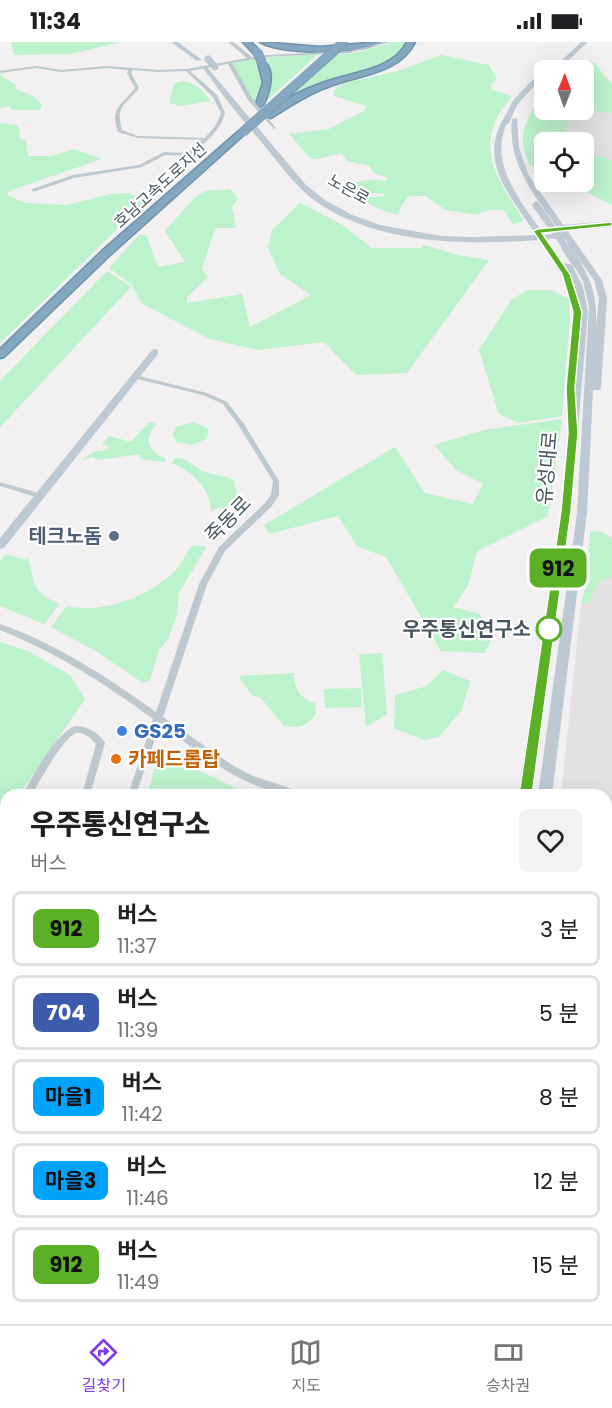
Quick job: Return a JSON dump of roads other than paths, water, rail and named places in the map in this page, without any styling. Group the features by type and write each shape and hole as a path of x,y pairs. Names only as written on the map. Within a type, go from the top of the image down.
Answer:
{"highway":[{"path":"240,131 260,104 267,85 267,76 262,62 253,55 247,42"},
{"path":"264,42 309,50 350,47 376,42"},
{"name":"호남고속도로지선","path":"240,131 338,42"},
{"name":"호남고속도로지선","path":"0,346 174,189 344,42"},
{"path":"240,131 323,85 386,65 407,52 411,42"},
{"name":"호남고속도로지선","path":"0,355 174,189"}],"main road":[{"name":"노은로","path":"174,42 199,60 249,124 303,187 323,203 356,218 392,230 436,238 539,234"},
{"name":"노은로","path":"184,42 208,58 264,119 310,183 329,197 374,219 427,230 486,234 539,234"},
{"name":"유성대로","path":"556,60 574,42"},
{"path":"566,60 585,42"},
{"name":"유성대로","path":"534,83 514,104 510,129 512,163 532,205 572,264 587,281 593,307 580,524 546,789"},
{"name":"유성대로","path":"511,118 534,94"},
{"path":"511,118 497,141 495,152 498,165 504,179 566,274 578,312 570,388 573,433"},
{"path":"511,118 518,161 525,176 598,280 603,298 594,402 586,436"},
{"path":"565,232 612,224"},
{"path":"539,234 612,231"},
{"name":"유성대로","path":"526,789 566,511 584,312 572,264"},
{"path":"603,298 612,286"},
{"path":"0,545 156,352"}],"street":[{"path":"230,42 253,55"},
{"path":"0,72 36,67 61,71 97,67 187,70 253,55 349,52 387,42"},
{"path":"229,62 250,99 264,119 274,128"},
{"path":"131,69 129,73 136,88 121,104 118,118 120,131 138,137 206,139"},
{"path":"34,190 73,177 140,166 164,153 188,155 221,121 223,113 215,96 187,70"},
{"name":"죽동로","path":"134,789 187,626 207,576 222,549 268,505 275,495 276,481 242,425 225,403 205,394 135,377"},
{"path":"0,484 39,496"},
{"path":"0,627 36,639 107,680 229,768 250,779 280,789"},
{"path":"30,789 42,769 72,732 80,730 97,737 101,743 88,789"}],"place":[{"name":"테크노돔","path":"114,536"},
{"name":"우주통신연구소","path":"549,629"},
{"name":"GS25","path":"122,731"},
{"name":"카페드롭탑","path":"116,759"}]}
